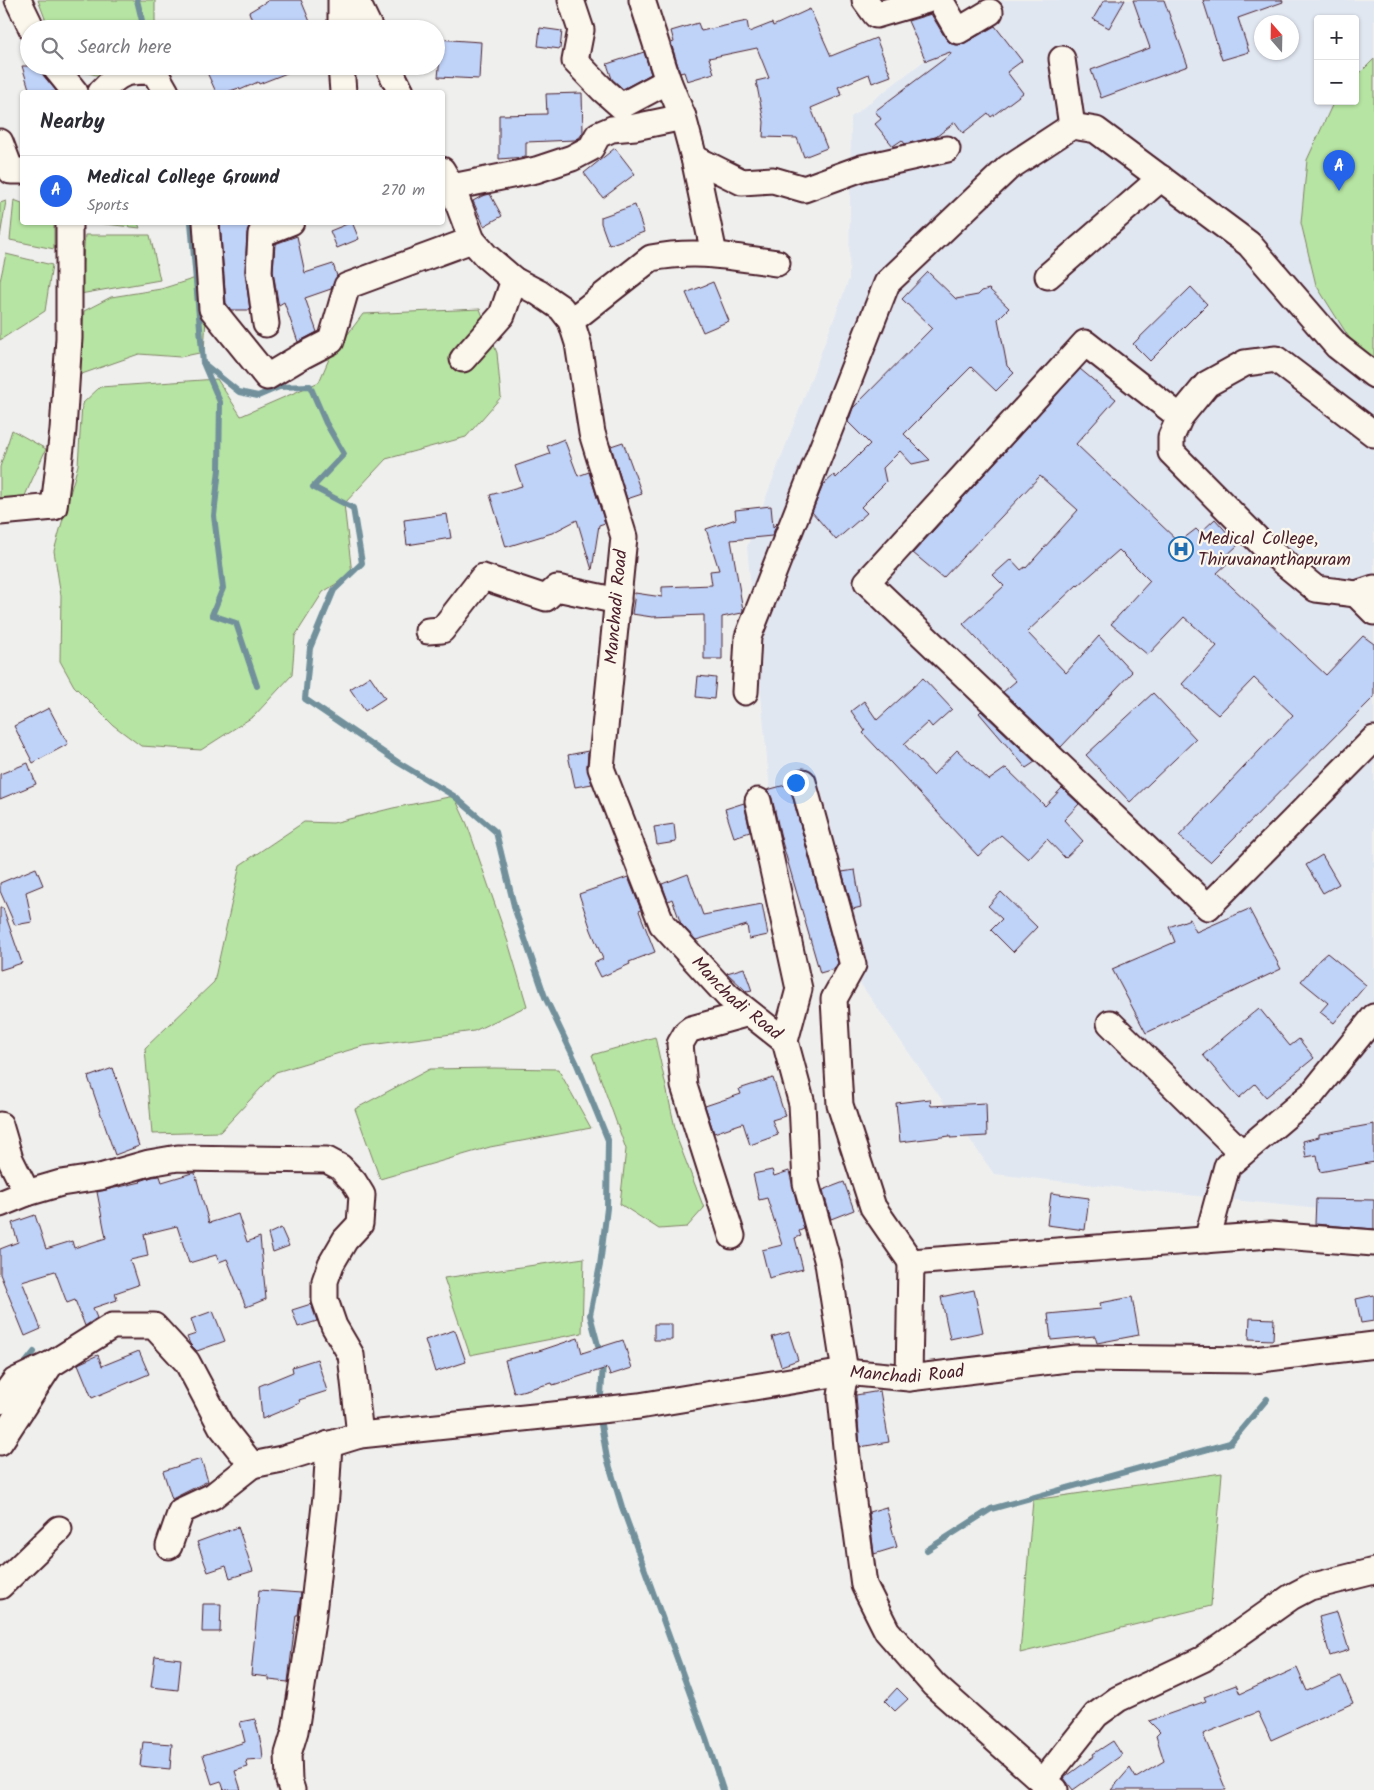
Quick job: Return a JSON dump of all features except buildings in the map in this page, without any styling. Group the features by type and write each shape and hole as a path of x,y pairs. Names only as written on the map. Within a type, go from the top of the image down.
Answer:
{"street":[{"path":"18,0 28,20"},
{"path":"341,20 342,0"},
{"path":"356,0 366,20"},
{"path":"571,0 581,30 575,61 621,106 668,81"},
{"path":"642,0 668,81 683,117 694,158 714,254"},
{"path":"865,0 876,15 927,0"},
{"path":"940,0 958,31 990,12"},
{"path":"1062,59 1072,126"},
{"path":"62,75 74,90"},
{"path":"103,90 110,82 121,75"},
{"path":"156,75 165,90"},
{"path":"341,75 342,90"},
{"path":"392,75 400,90"},
{"path":"447,179 536,170 572,158 591,148 598,135 612,129 635,127 683,117"},
{"path":"745,692 748,637 887,283 1008,168 1072,126 1096,130 1249,244 1337,346 1374,374"},
{"path":"0,142 11,171 20,171"},
{"path":"694,158 742,182 773,180 804,189 862,168 947,149"},
{"path":"1048,276 1160,178"},
{"name":"Manchadi Road","path":"447,179 472,240 486,256 514,280 540,292 561,308 571,321 578,343 592,433 624,537 602,768 662,924 728,996 785,1041 802,1104 806,1183 828,1263 845,1372 909,1378 1076,1358 1254,1360 1374,1345"},
{"path":"0,512 54,507 63,430 69,338 69,225"},
{"path":"206,225 212,309 267,377 331,341 348,286 472,240"},
{"path":"266,324 259,272 261,234 283,225"},
{"path":"571,321 651,258 683,254 714,254 777,263"},
{"path":"463,359 502,315 514,280"},
{"path":"1180,417 1085,343 867,582 1208,907 1374,739"},
{"path":"1374,434 1276,359 1245,363 1207,384 1180,417 1171,437 1171,452 1267,549 1316,590 1365,591 1374,612"},
{"path":"428,631 442,630 483,577 546,598 557,588 618,601"},
{"path":"802,782 853,964 834,999 840,1105 873,1207 911,1262 909,1378"},
{"path":"758,801 799,989 785,1041"},
{"path":"732,1236 684,1086 680,1044 687,1032 692,1029 749,1013"},
{"path":"1208,1240 1227,1166 1312,1094 1374,1017"},
{"path":"1110,1023 1242,1153"},
{"path":"0,1125 10,1159 27,1193"},
{"path":"0,1204 27,1193 61,1183 100,1178 149,1163 178,1158 326,1160 340,1167 354,1182 362,1195 362,1209 360,1224 345,1240 331,1264 325,1281 325,1300 334,1326 352,1355 360,1435"},
{"path":"911,1262 1270,1235 1374,1243"},
{"path":"0,1442 50,1365 112,1326 154,1326 187,1362 221,1426 252,1465"},
{"path":"0,1401 15,1381 56,1361"},
{"path":"169,1546 181,1511 213,1496 252,1465 282,1459 360,1435 639,1406 845,1372 841,1396 864,1585 887,1631 934,1685 1049,1786 1096,1715 1118,1699 1203,1659 1291,1597 1310,1586 1374,1571"},
{"path":"292,1790 289,1781 288,1754 295,1731 312,1622 326,1496 329,1444"},
{"path":"0,1586 59,1529"}],"shaded area":[{"path":"1003,0 1374,0 1374,1215 994,1174 777,865 747,547 849,279 851,117"}],"green space":[{"path":"38,0 155,0 155,20 46,20"},
{"path":"1374,59 1374,358 1350,339 1316,285 1301,223 1307,160 1332,105 1359,105 1359,74"},
{"path":"14,200 20,202 20,225 54,225 54,249 10,240"},
{"path":"6,201 0,237 0,203"},
{"path":"114,225 139,225 140,228"},
{"path":"85,235 150,235 160,280 80,294"},
{"path":"6,254 52,265 45,311 0,340 0,281"},
{"path":"199,277 206,318 204,352 180,357 139,354 79,375 84,311 111,297 161,289"},
{"path":"480,309 497,353 501,397 466,437 386,459 344,504 352,574 323,592 295,636 292,675 254,716 201,750 141,746 113,725 74,686 60,661 61,596 54,551 78,465 82,404 100,387 217,379 241,416 319,382 329,359 363,314"},
{"path":"12,430 46,449 23,500 0,500 0,467"},
{"path":"454,796 467,824 508,942 527,1006 474,1031 363,1046 276,1072 220,1132 152,1134 145,1048 214,982 240,865 304,822 333,823 393,808"},
{"path":"655,1037 678,1141 704,1208 687,1227 659,1229 620,1204 626,1149 592,1055"},
{"path":"430,1069 558,1069 591,1128 490,1147 380,1179 355,1109"},
{"path":"584,1258 582,1333 470,1355 444,1278"},
{"path":"1222,1473 1211,1606 1020,1653 1033,1500"}],"waterway":[{"path":"137,0 142,20"},
{"path":"191,225 203,363 239,392 258,396 279,387 310,386 326,423 344,454 313,487 353,508 362,563 334,590 310,648 305,699 399,763 454,796 496,832 515,910 545,997 576,1062 608,1140 607,1208 600,1265 590,1315 603,1364 601,1395"},
{"path":"204,365 220,402 219,469 214,516 223,588 212,615 236,623 257,686"},
{"path":"22,1367 34,1352"},
{"path":"927,1550 991,1509 1230,1443 1267,1399"},
{"path":"600,1419 607,1458 622,1507 723,1790"}],"place":[{"name":"Medical College Ground","path":"1339,191"},
{"name":"Medical College, Thiruvananthapuram","path":"1181,549"}]}
